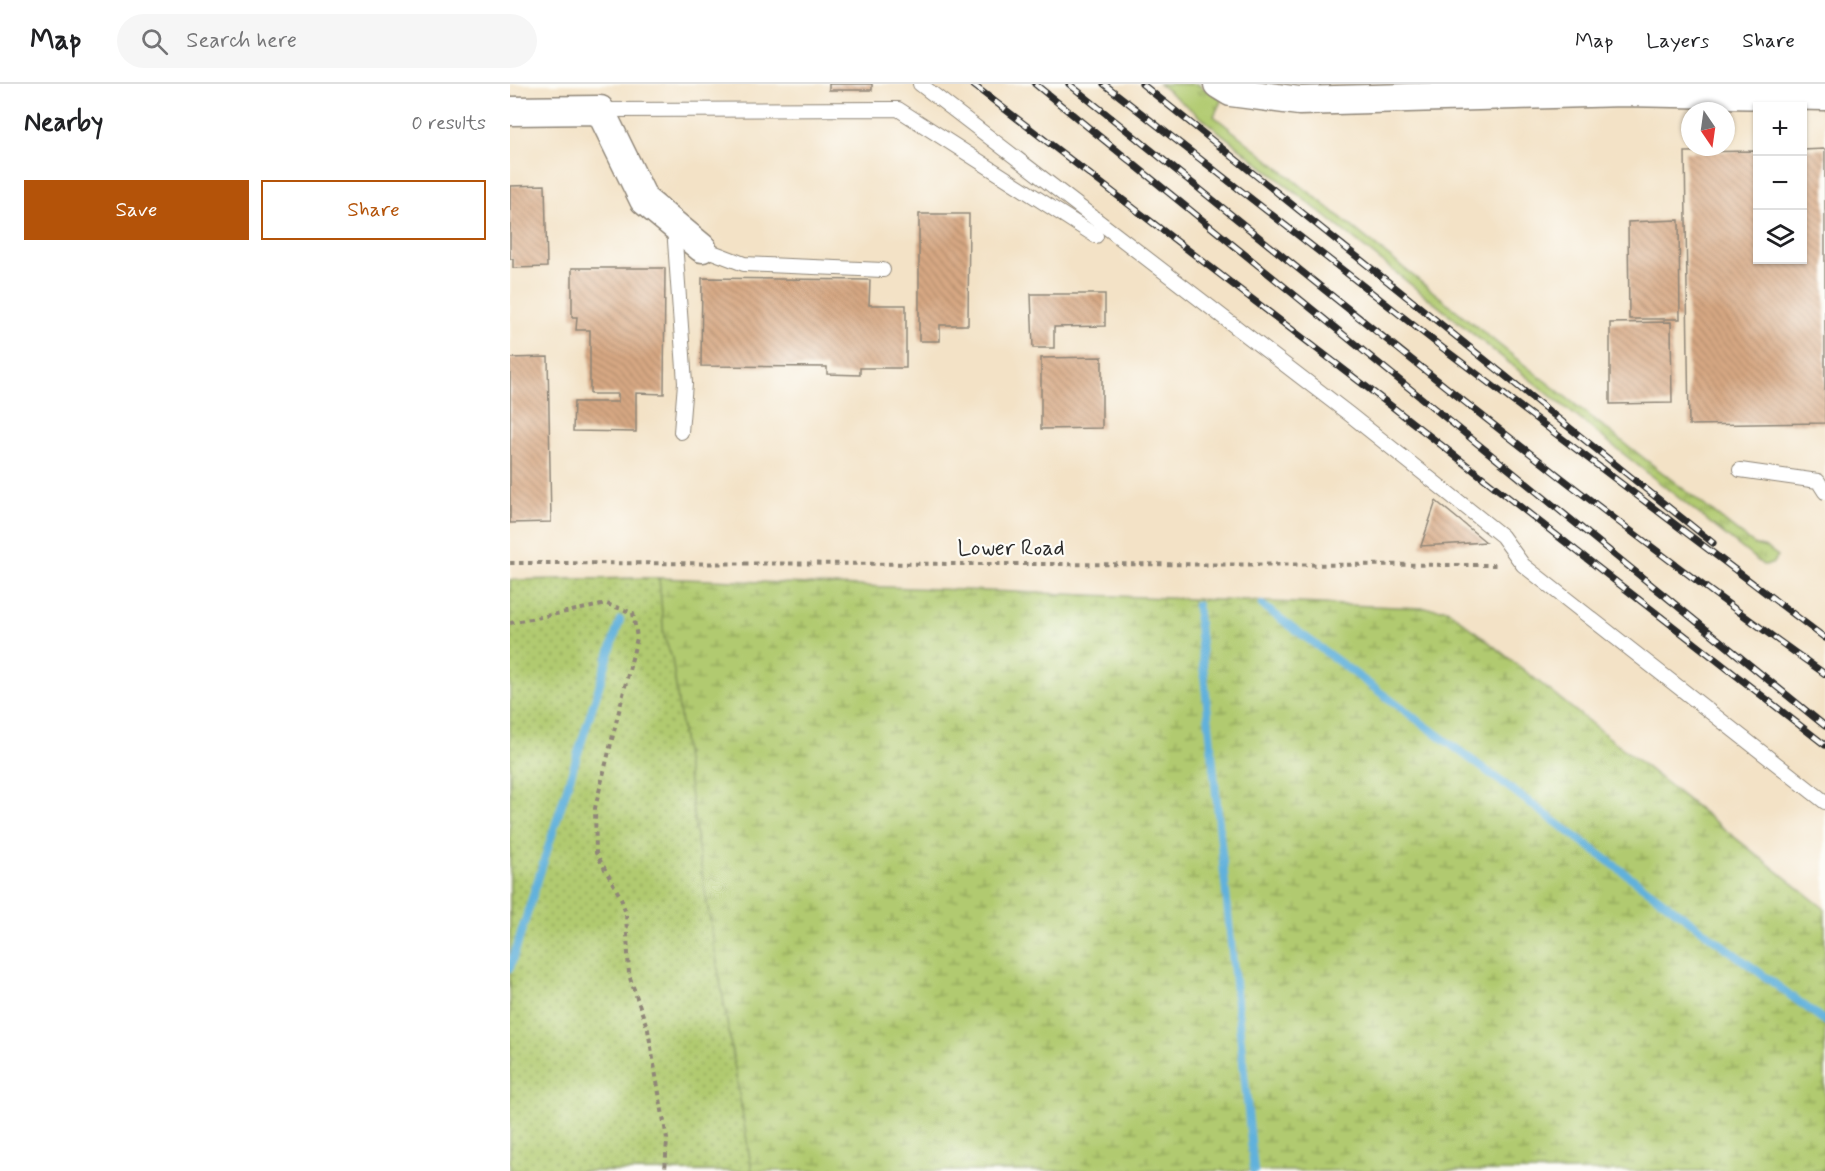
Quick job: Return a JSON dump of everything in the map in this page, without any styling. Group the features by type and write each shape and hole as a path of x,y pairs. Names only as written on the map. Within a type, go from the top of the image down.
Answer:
{"street":[{"path":"1218,84 1231,92 1624,88 1825,96"},
{"path":"510,111 600,110 644,200 702,248"}],"lane":[{"path":"920,84 1349,414 1502,536 1523,565 1825,802"},
{"path":"600,110 898,109 1096,236"},
{"path":"674,224 685,383 681,432"},
{"path":"702,248 744,264 882,270"},
{"path":"1740,470 1818,481 1825,492"}],"path":[{"name":"Lower Road","path":"510,562 1501,565"},
{"path":"510,623 607,604 633,613 637,638 595,808 594,831 596,856 621,898 626,914 629,975 648,1030 667,1140 665,1171"}],"green space":[{"path":"1159,84 1197,84 1222,99 1214,116 1517,359 1755,545 1767,548 1778,556 1772,564 1763,565"},
{"path":"659,578 1447,609 1825,909 1825,1171 510,1171 510,580"},
{"path":"659,578 664,637 672,658 698,849 752,1171 510,1171 510,580"}],"building":[{"path":"829,84 872,84 872,90 829,90"},
{"path":"1825,149 1825,423 1689,425 1685,156 1735,156 1735,151 1753,151 1753,264 1807,264 1807,150"},
{"path":"545,185 547,267 513,268 513,259 510,259 510,186"},
{"path":"919,214 969,214 968,325 940,325 940,341 919,341"},
{"path":"1679,220 1680,319 1629,319 1628,222"},
{"path":"572,268 665,268 664,394 636,393 636,432 573,431 574,402 618,402 618,394 590,394 590,330 576,330 577,317 572,317"},
{"path":"702,278 870,280 869,305 906,305 906,368 860,368 860,375 827,374 827,367 701,366"},
{"path":"1031,294 1105,294 1105,326 1054,327 1054,348 1033,348"},
{"path":"1671,322 1672,403 1610,404 1610,323"},
{"path":"548,357 551,522 510,523 510,358"},
{"path":"1102,357 1102,428 1041,429 1041,358"},
{"path":"1436,501 1486,542 1421,546"}],"waterway":[{"path":"1197,605 1254,1171"},
{"path":"1262,605 1825,1021"},
{"path":"510,968 620,620"}],"railway":[{"path":"972,84 1390,405 1825,745"},
{"path":"1035,84 1825,726"},
{"path":"1069,84 1537,459 1728,604 1825,674"},
{"path":"1104,84 1444,349 1825,638"},
{"path":"1142,84 1713,543"}]}
